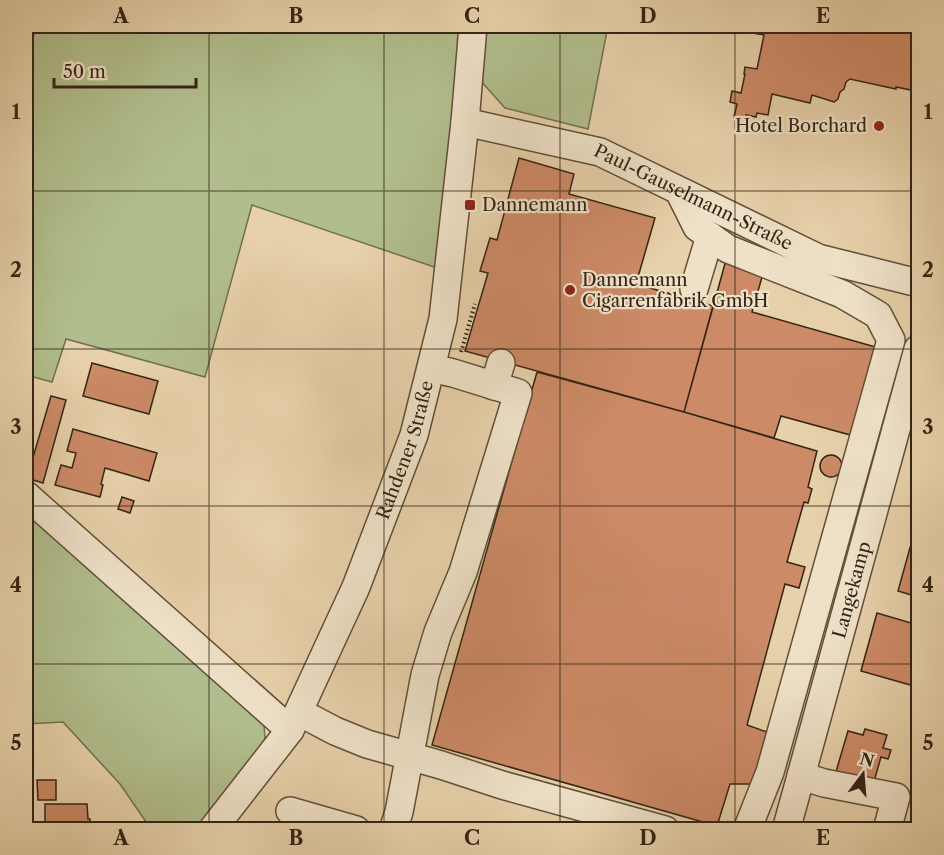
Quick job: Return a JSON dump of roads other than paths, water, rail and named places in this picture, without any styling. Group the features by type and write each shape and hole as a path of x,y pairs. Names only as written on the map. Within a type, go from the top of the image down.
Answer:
{"street":[{"name":"Rahdener Straße","path":"212,830 294,721 356,587 414,435 443,319 465,122 473,26"},
{"name":"Paul-Gauselmann-Straße","path":"465,122 600,152 818,258 918,283"},
{"path":"679,191 697,227 728,249 842,294 878,315 891,340 770,772 747,830"},
{"path":"694,289 710,236"},
{"name":"Langekamp","path":"786,830 918,349"},
{"path":"393,830 399,812 431,653 463,572 518,393 498,375 453,373 431,368"},
{"path":"26,495 294,721 334,731 367,744 441,765 502,786 665,830"},
{"path":"801,777 896,797 887,830"},
{"path":"290,811 356,830"}],"place":[{"name":"Hotel Borchard","path":"879,126"},
{"name":"Dannemann","path":"470,205"},
{"name":"Dannemann Cigarrenfabrik GmbH","path":"570,290"}]}
